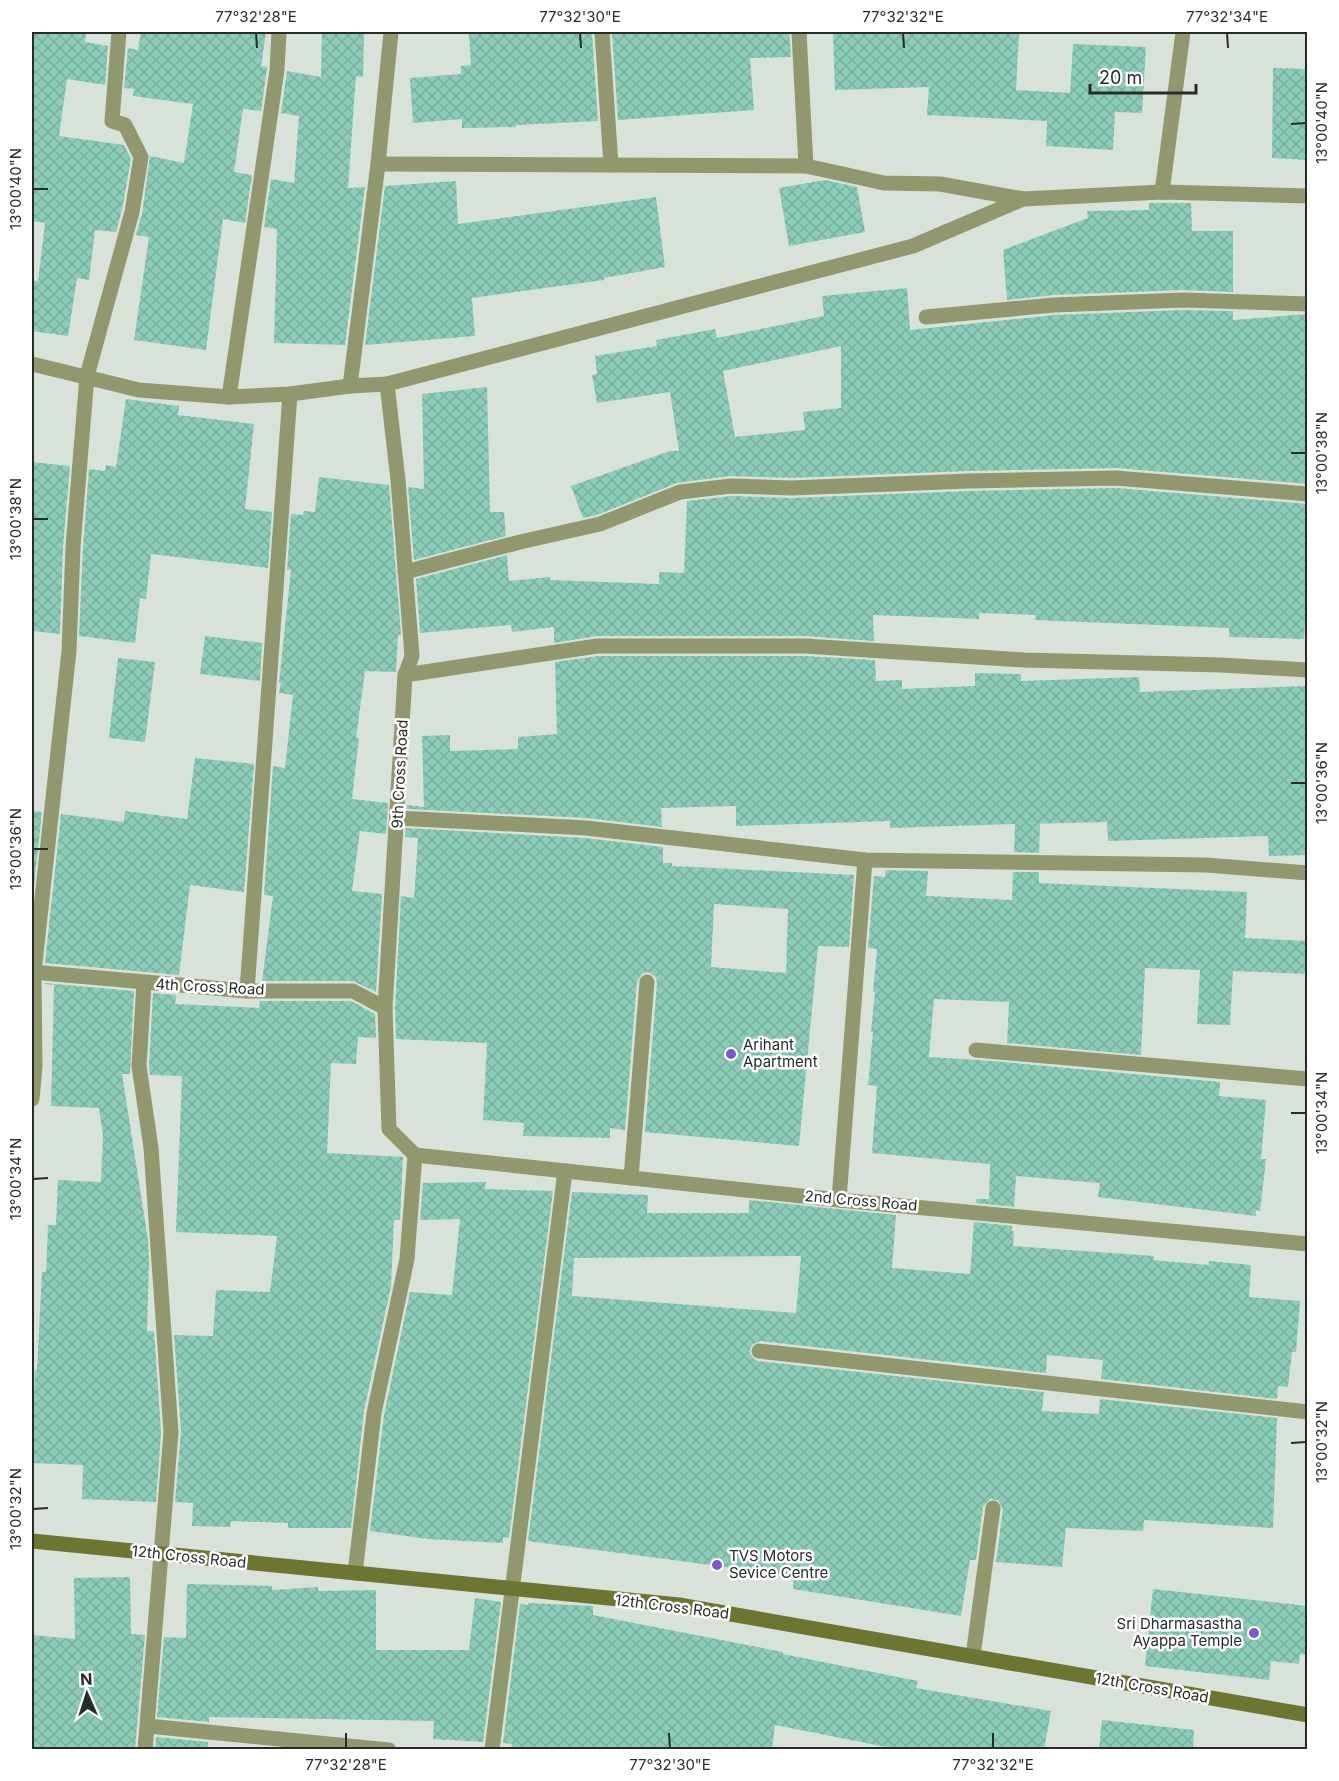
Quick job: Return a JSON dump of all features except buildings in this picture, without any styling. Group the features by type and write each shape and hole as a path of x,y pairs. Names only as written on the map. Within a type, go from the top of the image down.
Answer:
{"main road":[{"name":"12th Cross Road","path":"32,1541 680,1605 1308,1715"}],"street":[{"path":"32,1099 35,1067 33,972 69,651 73,547 87,376 132,212 141,157 125,125 112,121 119,32"},
{"path":"229,397 277,70 279,32"},
{"path":"350,386 378,164 391,32"},
{"path":"602,32 612,165"},
{"path":"799,32 806,166"},
{"path":"1162,192 1184,32"},
{"path":"378,164 806,166 884,183 940,184 1023,199 1162,192 1308,196"},
{"path":"32,364 139,390 229,397 290,394 350,386 387,384 913,246 1023,199"},
{"path":"926,317 1054,305 1184,300 1308,304"},
{"name":"9th Cross Road","path":"387,384 398,480 412,656 405,675 386,1008 389,1129 415,1155"},
{"path":"247,991 290,394"},
{"path":"405,572 600,524 681,492 731,486 791,488 1116,478 1308,494"},
{"path":"405,675 597,646 805,646 1024,660 1221,665 1308,670"},
{"path":"398,818 586,828 865,860 1206,865 1308,873"},
{"path":"839,1200 865,860"},
{"name":"4th Cross Road","path":"33,972 247,991 353,991 386,1008"},
{"path":"632,1178 647,982"},
{"path":"144,983 139,1066 151,1148 171,1432 145,1749"},
{"path":"976,1050 1308,1079"},
{"path":"355,1573 374,1413 407,1259 415,1155"},
{"name":"2nd Cross Road","path":"415,1155 839,1200 1308,1244"},
{"path":"492,1749 565,1171"},
{"path":"759,1351 1308,1412"},
{"path":"973,1656 993,1508"},
{"path":"148,1726 388,1749"}],"place":[{"name":"Arihant Apartment","path":"731,1054"},
{"name":"TVS Motors Sevice Centre","path":"717,1565"},
{"name":"Sri Dharmasastha Ayappa Temple","path":"1254,1633"}]}
